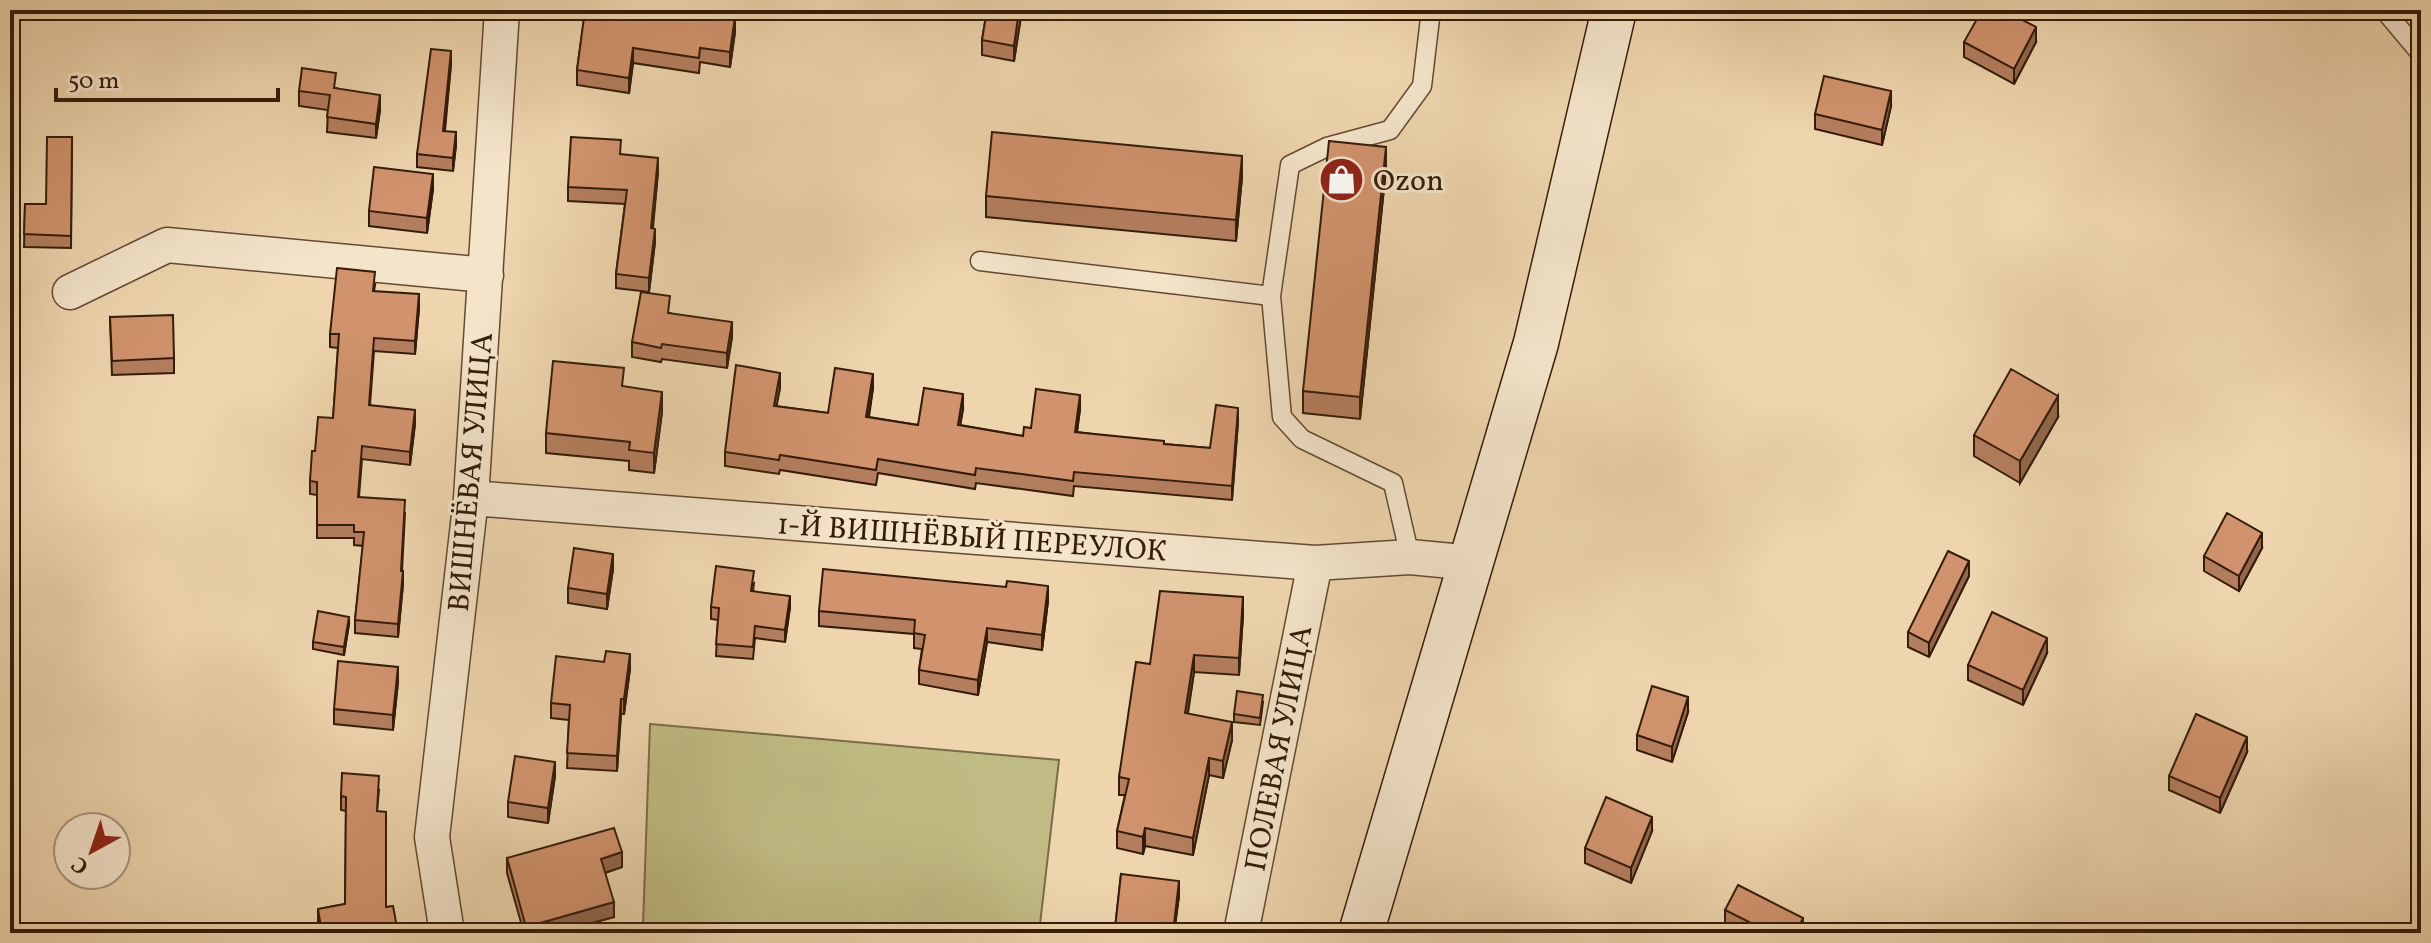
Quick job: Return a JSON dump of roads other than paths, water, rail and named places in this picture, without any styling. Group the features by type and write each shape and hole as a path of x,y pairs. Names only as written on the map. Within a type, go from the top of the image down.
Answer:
{"street":[{"name":"ВИШНЁВАЯ УЛИЦА","path":"447,933 432,837 471,498 502,10"},
{"path":"1361,933 1536,343 1614,10"},
{"path":"70,292 167,245 486,275"},
{"name":"1-Й ВИШНЁВЫЙ ПЕРЕУЛОК","path":"471,498 1315,563 1410,557 1473,563"},
{"name":"ПОЛЕВАЯ УЛИЦА","path":"1241,933 1315,563"}],"lane":[{"path":"1410,557 1393,483 1302,439 1282,417 1271,296 1290,165 1327,147 1390,130 1422,86 1431,10"},
{"path":"2384,10 2421,54"},
{"path":"980,261 1271,296"}],"place":[{"name":"Ozon","path":"1342,180"}]}
